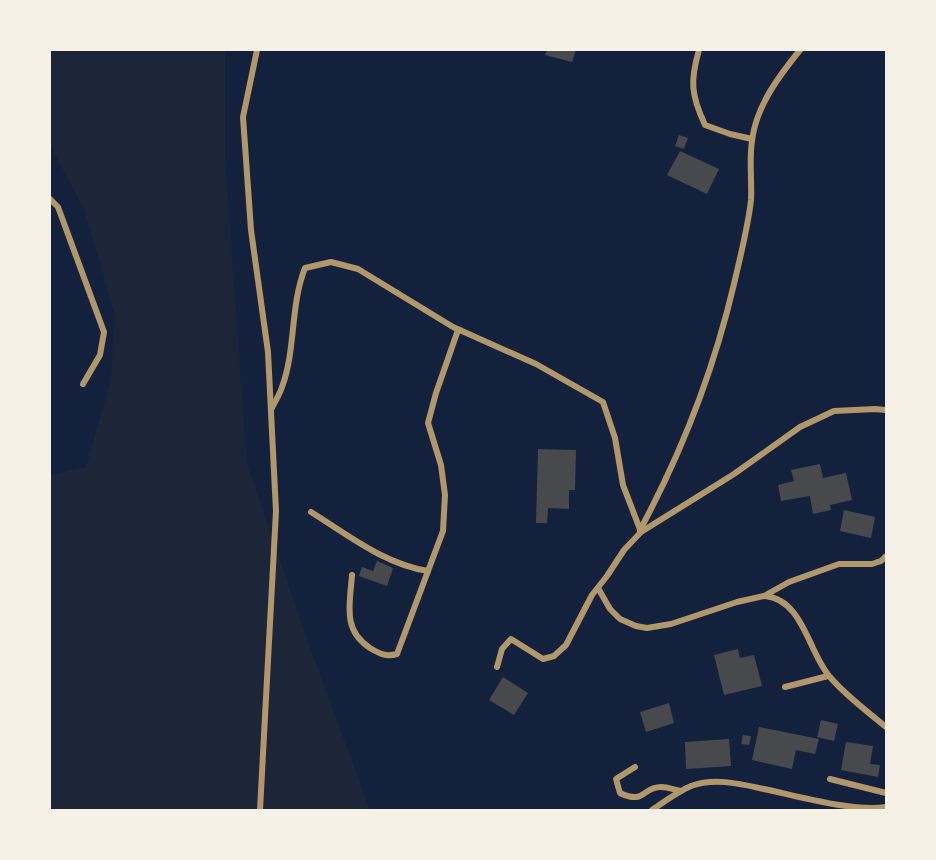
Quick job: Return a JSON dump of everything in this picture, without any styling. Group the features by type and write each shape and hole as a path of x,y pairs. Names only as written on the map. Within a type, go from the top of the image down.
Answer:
{"street":[{"path":"256,50 243,117 251,230 268,352 276,511 260,810"},
{"path":"699,50 692,81 697,106 705,125 752,140"},
{"path":"498,667 502,649 511,639 543,659 554,656 566,645 592,595 640,531 683,438 710,368 733,286 751,201 752,140 761,110 776,80 800,50"},
{"path":"50,199 58,207 104,333 100,355 83,384"},
{"path":"272,408 283,386 292,339 297,287 305,268 332,262 358,269 458,330 536,364 603,402 615,438 623,485 640,531"},
{"path":"352,575 349,616 353,632 362,642 387,656 397,654 443,531 445,495 441,465 428,423 458,330"},
{"path":"640,531 734,474 800,427 834,411 886,410"},
{"path":"311,512 389,560 414,569 428,571"},
{"path":"598,588 610,609 620,619 647,628 671,624 736,602 764,596 789,582 839,564 872,564 881,561 886,556"},
{"path":"764,596 778,600 794,614 828,676 886,727"},
{"path":"785,687 828,676"},
{"path":"635,767 616,779 620,793 629,797 640,797 651,789 661,787 682,791"},
{"path":"830,779 886,793"},
{"path":"652,810 692,786 720,782 741,784 837,804 876,809 886,807"}],"shaded area":[{"path":"50,50 225,50 225,160 247,464 304,631 370,810 50,810 50,475 86,467 111,380 115,316 84,209 50,145"}],"building":[{"path":"547,50 576,50 572,62 545,55"},
{"path":"679,135 688,138 684,149 675,146"},
{"path":"680,151 719,169 707,194 667,175"},
{"path":"538,449 576,450 575,490 569,490 569,509 548,508 547,523 536,523"},
{"path":"820,464 823,478 846,473 852,500 830,505 831,510 813,514 810,496 781,501 778,485 794,481 791,470"},
{"path":"844,510 875,517 871,538 840,531"},
{"path":"377,561 393,568 387,586 359,576 362,567 373,571"},
{"path":"738,649 740,658 754,655 762,686 724,695 714,655"},
{"path":"503,677 528,693 514,715 489,700"},
{"path":"669,703 674,723 646,732 640,712"},
{"path":"821,720 838,724 834,741 817,737"},
{"path":"759,727 819,739 815,754 796,750 792,769 752,760"},
{"path":"743,735 751,736 749,745 741,744"},
{"path":"729,739 731,766 686,769 685,742"},
{"path":"846,742 873,746 870,764 880,765 878,777 841,770"}]}
